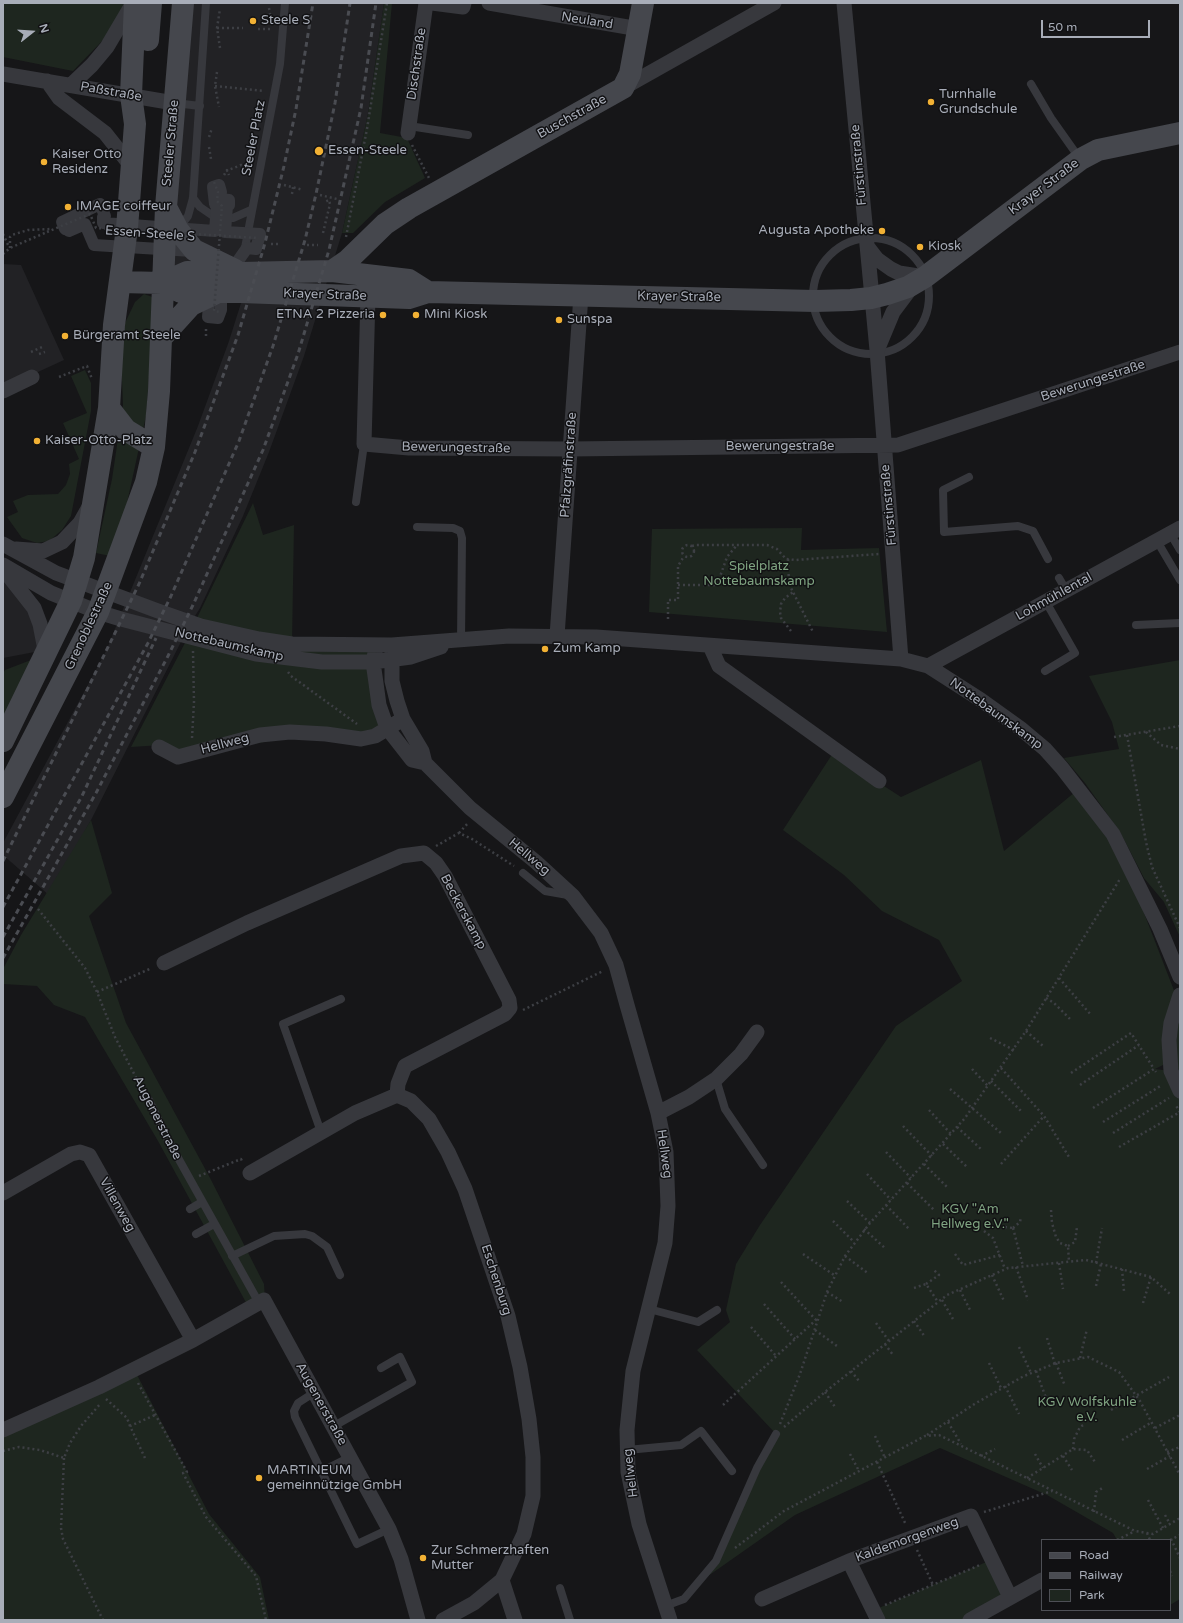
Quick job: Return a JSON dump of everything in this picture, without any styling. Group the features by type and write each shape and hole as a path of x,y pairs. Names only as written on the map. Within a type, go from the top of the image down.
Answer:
{"main road":[{"path":"134,3 138,96"},
{"path":"120,282 127,228 138,96 151,3"},
{"name":"Steeler Straße","path":"162,283 171,236 166,207 183,3"},
{"path":"623,88 630,74 643,3"},
{"name":"Buschstraße","path":"332,271 348,260 385,224 409,208 623,88"},
{"name":"Krayer Straße","path":"162,337 191,305 234,289 332,271 376,283 409,298 428,292 815,301 872,298 888,294 920,280 1081,159 1098,150 1180,133"},
{"name":"Krayer Straße","path":"171,236 194,250 234,289"},
{"path":"367,243 376,283"},
{"name":"Krayer Straße","path":"120,282 162,283 181,292 234,289 343,295 376,283"},
{"name":"Grenoblestraße","path":"3,741 71,601 84,558 109,408 114,325 120,282"},
{"name":"Grenoblestraße","path":"3,797 102,602 146,482 154,446 162,337 162,283"},
{"path":"109,408 126,430 154,446"}],"street":[{"path":"71,85 92,65 107,47 134,3"},
{"name":"Dischstraße","path":"408,129 426,3"},
{"path":"432,3 463,7 464,3"},
{"name":"Neuland","path":"489,3 638,29"},
{"name":"Buschstraße","path":"623,88 774,3"},
{"name":"Fürstinstraße","path":"844,3 877,353 894,554 901,660"},
{"name":"Paßstraße","path":"3,74 47,80 174,103"},
{"name":"Paßstraße","path":"47,80 59,98 105,133 132,167"},
{"path":"215,184 219,185 221,192 220,199 229,200 229,205 227,206 225,232 260,234 264,241 256,249 247,248 221,285 234,289"},
{"name":"Essen-Steele S","path":"215,184 213,187 215,204 217,205 215,231 102,223 103,217 105,216 100,204 64,219 62,222 65,229 68,228 69,231 85,224 94,245 209,252 213,259 208,317 218,318 234,289"},
{"path":"866,242 877,259 891,269 920,280"},
{"name":"Fürstinstraße","path":"877,353 887,324 893,312 920,280"},
{"path":"364,444 376,283"},
{"name":"Pfalzgräfinstraße","path":"556,636 581,295"},
{"name":"Bewerungestraße","path":"364,444 409,448 570,449 884,447 906,444 1180,352"},
{"path":"3,391 30,384"},
{"name":"Grenoblestraße","path":"7,546 43,550 62,542 80,523 95,498"},
{"name":"Lohmühlental","path":"928,666 1046,602 1063,584 1157,541 1175,531"},
{"name":"Nottebaumskamp","path":"7,546 56,573 78,580 121,619 256,654 279,658 322,662 373,662 392,652"},
{"name":"Nottebaumskamp","path":"3,565 51,593 71,601 102,602 259,639 292,644 377,645 392,652 412,656 461,640 509,636 556,636 901,660 928,666 992,708 1045,749 1062,768 1113,834 1130,866 1180,977"},
{"path":"3,569 34,608 40,624 46,655"},
{"name":"Hellweg","path":"377,645 373,662 381,732 412,760 425,763"},
{"path":"710,646 719,666 879,781"},
{"name":"Hellweg","path":"392,652 392,681 403,719 422,751 425,763 470,808 536,862 573,896 601,933 616,965 658,1113 668,1167 668,1206 665,1243 633,1371 627,1450 632,1495 668,1613"},
{"name":"Hellweg","path":"159,747 178,757 260,735 290,732 326,734 361,739 381,732 403,719"},
{"path":"164,963 247,923 401,856 424,853"},
{"name":"Beckerskamp","path":"424,853 436,863 446,876 509,1000 510,1008"},
{"path":"1175,1094 1169,1062 1169,1040 1171,1023 1180,995"},
{"path":"250,1173 355,1113 397,1095 398,1084 405,1066 505,1014 510,1008"},
{"path":"658,1113 689,1097 716,1079 741,1054 757,1032"},
{"name":"Eschenburg","path":"397,1095 411,1101 429,1119 448,1152 462,1183 508,1316 520,1367 529,1419 533,1457 533,1496 524,1534 502,1580 474,1603 443,1620"},
{"name":"Villenweg","path":"3,1193 71,1154 80,1152 89,1155 193,1340"},
{"path":"3,1430 102,1393 126,1373 193,1340 262,1302"},
{"name":"Augenerstraße","path":"262,1302 334,1426 389,1530 401,1559 418,1620"},
{"name":"Kaldemorgenweg","path":"762,1599 849,1561 971,1516 1010,1597"},
{"name":"Kaldemorgenweg","path":"849,1561 876,1615"},
{"path":"502,1580 516,1620"},
{"path":"970,1620 1041,1581"}],"lane":[{"path":"171,236 188,216 193,198 206,3"},
{"name":"Steeler Platz","path":"234,289 270,125 280,64 285,3"},
{"path":"1031,84 1052,118 1081,159"},
{"path":"174,103 200,106"},
{"path":"408,129 468,135"},
{"path":"193,198 200,208 216,218 233,218 251,210"},
{"path":"882,239 906,249 917,260 920,280 929,314 913,338 890,352 863,354 834,341 825,331 817,315 815,283 821,266 830,253 848,242 866,242 882,239"},
{"path":"356,502 364,444"},
{"path":"969,477 943,490 944,532 1018,526 1033,531 1048,559"},
{"path":"417,527 453,528 460,531 462,538 460,584 461,640"},
{"path":"1175,531 1180,550"},
{"path":"1157,541 1180,580"},
{"path":"1044,671 1075,654 1046,602"},
{"path":"1136,625 1180,623"},
{"path":"523,873 545,891 573,896"},
{"path":"321,1132 283,1024 341,1000"},
{"path":"716,1079 725,1109 763,1166"},
{"name":"Augenerstraße","path":"148,1100 166,1138 232,1256 262,1302"},
{"path":"190,1209 202,1202"},
{"path":"196,1234 214,1224"},
{"path":"232,1256 274,1236 305,1234 312,1236 327,1247 340,1275"},
{"path":"649,1309 698,1322 717,1310"},
{"path":"334,1426 412,1382 400,1358 381,1368"},
{"path":"315,1392 298,1403 294,1411 295,1417 357,1544 389,1530"},
{"path":"627,1450 681,1445 701,1432 732,1471"},
{"path":"668,1613 684,1599 716,1561 754,1474 776,1434"},
{"path":"322,1471 350,1457"},
{"path":"560,1588 570,1620"}],"path":[{"path":"367,243 346,240 367,129 387,3"},
{"path":"220,10 217,28 220,48"},
{"path":"217,28 243,28"},
{"path":"258,29 274,29"},
{"path":"217,72 215,86 219,107"},
{"path":"215,86 271,91"},
{"path":"211,159 208,143 212,128"},
{"path":"408,129 430,180"},
{"path":"222,172 241,165 254,169"},
{"path":"215,184 218,192 217,201 222,206 214,310 234,289"},
{"path":"284,185 303,190"},
{"path":"292,194 293,188"},
{"path":"320,195 329,199 337,199"},
{"path":"325,202 329,199"},
{"path":"323,233 330,204 329,199"},
{"path":"3,254 10,248 90,214 96,228 219,237 280,244"},
{"path":"3,234 10,248"},
{"path":"308,245 318,245"},
{"path":"31,352 42,347"},
{"path":"39,354 45,352"},
{"path":"59,377 87,366 94,383"},
{"path":"684,556 682,550 683,547 688,545 773,547 783,557 788,559 894,554"},
{"path":"678,585 718,585 727,557 737,545"},
{"path":"684,556 690,556 693,554 692,546"},
{"path":"668,619 668,600 678,600 679,563 684,556"},
{"path":"788,559 788,580 813,632"},
{"path":"791,631 781,618 780,612 785,598 793,592"},
{"path":"195,638 192,660 194,702 192,737 195,752"},
{"path":"279,658 291,676 381,732"},
{"path":"1114,737 1180,726"},
{"path":"1146,731 1161,745 1180,749"},
{"path":"1126,735 1151,864 1180,928"},
{"path":"424,853 459,833 497,853 523,873"},
{"path":"776,1434 785,1414 827,1292 845,1256 864,1229 932,1156 972,1108 1014,1050 1117,884 1130,866"},
{"name":"Augenerstraße","path":"38,909 85,968 97,992 115,1037 148,1100"},
{"path":"510,1008 525,1010 616,965"},
{"path":"97,992 145,970"},
{"path":"1059,978 1091,1015"},
{"path":"1046,998 1054,1003 1070,1019"},
{"path":"1026,1031 1043,1046"},
{"path":"1071,1073 1131,1033 1154,1070"},
{"path":"990,1038 1014,1050"},
{"path":"1080,1085 1139,1045"},
{"path":"1093,1108 1169,1062"},
{"path":"1000,1068 1044,1116 1069,1157"},
{"path":"972,1069 988,1086"},
{"path":"991,1081 1021,1111"},
{"path":"1103,1122 1163,1084"},
{"path":"950,1089 1001,1133"},
{"path":"1113,1133 1175,1094"},
{"path":"929,1110 951,1134"},
{"path":"1119,1147 1180,1112"},
{"path":"1001,1164 1044,1116"},
{"path":"903,1126 932,1156"},
{"path":"957,1127 982,1150"},
{"path":"942,1144 968,1168"},
{"path":"886,1152 911,1178"},
{"path":"196,1178 241,1159 250,1173"},
{"path":"924,1164 948,1188"},
{"path":"867,1174 891,1200"},
{"path":"906,1183 935,1211"},
{"path":"847,1201 870,1223"},
{"path":"886,1205 909,1229"},
{"path":"1051,1210 1052,1223 1056,1237 1060,1243 1068,1246"},
{"path":"1005,1227 1013,1228 1020,1222 1020,1217"},
{"path":"833,1221 854,1242"},
{"path":"1068,1246 1074,1242 1078,1227"},
{"path":"1013,1228 1023,1266"},
{"path":"1096,1263 1102,1228"},
{"path":"864,1229 886,1249"},
{"path":"984,1231 993,1238 1006,1269"},
{"path":"1068,1246 1069,1262"},
{"path":"803,1254 834,1276"},
{"path":"955,1254 963,1265 1000,1256"},
{"path":"845,1256 869,1274"},
{"path":"776,1434 824,1392 938,1302 1006,1269 1086,1260 1151,1277 1170,1294"},
{"path":"1059,1263 1062,1289"},
{"path":"1096,1286 1101,1264"},
{"path":"1016,1267 1028,1300"},
{"path":"914,1288 926,1284 939,1276 934,1270"},
{"path":"1122,1270 1124,1291"},
{"path":"992,1275 1004,1301"},
{"path":"1142,1303 1151,1277"},
{"path":"781,1282 816,1320"},
{"path":"926,1284 938,1302"},
{"path":"960,1290 970,1310"},
{"path":"827,1292 843,1302"},
{"path":"942,1300 952,1319"},
{"path":"764,1304 795,1339"},
{"path":"723,1405 819,1318"},
{"path":"914,1321 925,1337"},
{"path":"876,1323 890,1341"},
{"path":"751,1327 776,1356"},
{"path":"1080,1358 1087,1329"},
{"path":"815,1330 837,1346"},
{"path":"1047,1338 1065,1386"},
{"path":"885,1344 893,1356"},
{"path":"1019,1347 1031,1373"},
{"path":"716,1561 784,1511 925,1436 1004,1386 1056,1363 1080,1358 1088,1357 1119,1372 1136,1395 1152,1422 1180,1475"},
{"path":"989,1363 1001,1388"},
{"path":"851,1371 859,1381"},
{"path":"1036,1371 1046,1398"},
{"path":"126,1373 139,1384 187,1472 183,1473 206,1517 256,1576 266,1620"},
{"path":"1111,1410 1169,1376"},
{"path":"1004,1386 1019,1414"},
{"path":"824,1392 835,1407"},
{"path":"103,1620 63,1539 60,1528 64,1458 70,1443 102,1393 127,1418 145,1458"},
{"path":"1155,1428 1180,1414"},
{"path":"130,1426 155,1415"},
{"path":"948,1422 961,1446"},
{"path":"1122,1440 1152,1422"},
{"path":"1073,1449 1074,1439 1080,1428 1085,1424"},
{"path":"925,1436 939,1435 1135,1531 1153,1534 1180,1518"},
{"path":"875,1436 885,1458"},
{"path":"3,1451 19,1447 40,1450 64,1458"},
{"path":"1167,1452 1180,1447"},
{"path":"981,1456 995,1449"},
{"path":"1027,1478 1073,1449 1087,1450 1095,1462"},
{"path":"850,1454 859,1471"},
{"path":"1035,1454 1043,1468"},
{"path":"1063,1456 1072,1470"},
{"path":"1147,1469 1170,1456"},
{"path":"877,1462 933,1585"},
{"path":"1094,1512 1096,1492 1104,1487"},
{"path":"971,1516 1052,1490"},
{"path":"1148,1500 1163,1528"},
{"path":"1165,1515 1170,1524"},
{"path":"1119,1539 1135,1531"},
{"path":"1147,1533 1150,1539"},
{"path":"1171,1540 1180,1535"},
{"path":"1171,1542 1180,1558"},
{"path":"876,1615 933,1585 991,1560"}],"shaded area":[{"path":"185,3 384,3 368,114 342,233 304,356 269,452 243,516 200,608 190,624 91,820 50,896 3,855 3,843 106,651 198,426 229,341 247,284 163,282"},
{"path":"3,264 21,265 64,360 3,388"},
{"path":"3,573 31,609 40,651 3,658"}],"green space":[{"path":"3,3 126,3 106,37 73,71 3,57"},
{"path":"384,3 392,3 380,133 407,138 425,178 385,202 353,233 342,233 368,114"},
{"path":"144,294 155,298 146,416 123,521 110,556 96,553 112,479 123,405 121,356 125,323 135,302"},
{"path":"85,370 91,383 91,411 71,516 62,530 49,541 37,543 22,538 7,517 18,512 13,501 28,495 58,494 66,485 70,474 69,464 79,459 63,423 87,413 71,376"},
{"path":"253,503 263,535 294,525 292,643 195,622"},
{"name":"Spielplatz Nottebaumskamp","path":"802,528 801,550 879,548 887,632 649,612 652,529"},
{"path":"187,639 375,646 385,728 375,735 326,732 179,756 162,745 131,747"},
{"path":"44,655 3,738 3,673 5,670"},
{"path":"1180,660 1180,937 1164,902 1144,878 1120,832 1085,783 1064,758 1119,749 1112,722 1089,676"},
{"path":"833,753 901,797 981,760 1004,851 1075,792 1109,836 1132,882 1175,993 1169,1062 1155,1069 1171,1071 1180,1090 1180,1599 1171,1604 1171,1539 1116,1539 1113,1533 1047,1495 940,1448 795,1515 701,1581 735,1522 776,1434 697,1350 730,1322 726,1310 736,1264 760,1225 896,1026 962,981 939,940 882,911 844,875 783,830"},
{"path":"91,820 112,893 89,916 126,1023 209,1176 264,1284 265,1300 249,1308 158,1141 85,1017 54,1005 37,986 3,984 3,969 21,935"},
{"path":"1180,1008 1180,1086 1173,1024"},
{"path":"134,1369 209,1514 260,1577 269,1620 3,1620 3,1430"},
{"path":"991,1560 1010,1597 970,1620 878,1620 874,1610"}],"railway":[{"path":"3,861 139,584 195,452 238,335 265,243 284,166 296,109 313,3"},
{"path":"3,907 148,643 171,596 239,441 273,346 305,240 335,103 350,3"},
{"path":"3,958 96,793 168,656 193,605 263,450 298,354 329,250 361,108 376,3"},
{"path":"3,937 82,796 156,638"}],"place":[{"name":"Steele S","path":"253,21"},
{"name":"Turnhalle Grundschule","path":"931,102"},
{"name":"Essen-Steele","path":"319,151"},
{"name":"Kaiser Otto Residenz","path":"44,162"},
{"name":"IMAGE coiffeur","path":"68,207"},
{"name":"Augusta Apotheke","path":"882,231"},
{"name":"Kiosk","path":"920,247"},
{"name":"ETNA 2 Pizzeria","path":"383,315"},
{"name":"Mini Kiosk","path":"416,315"},
{"name":"Sunspa","path":"559,320"},
{"name":"Bürgeramt Steele","path":"65,336"},
{"name":"Kaiser-Otto-Platz","path":"37,441"},
{"name":"Zum Kamp","path":"545,649"},
{"name":"MARTINEUM gemeinnützige GmbH","path":"259,1478"},
{"name":"Zur Schmerzhaften Mutter","path":"423,1558"}],"park label":[{"name":"KGV \"Am Hellweg e.V.\"","path":"970,1218"},
{"name":"KGV Wolfskuhle e.V.","path":"1087,1410"}]}
